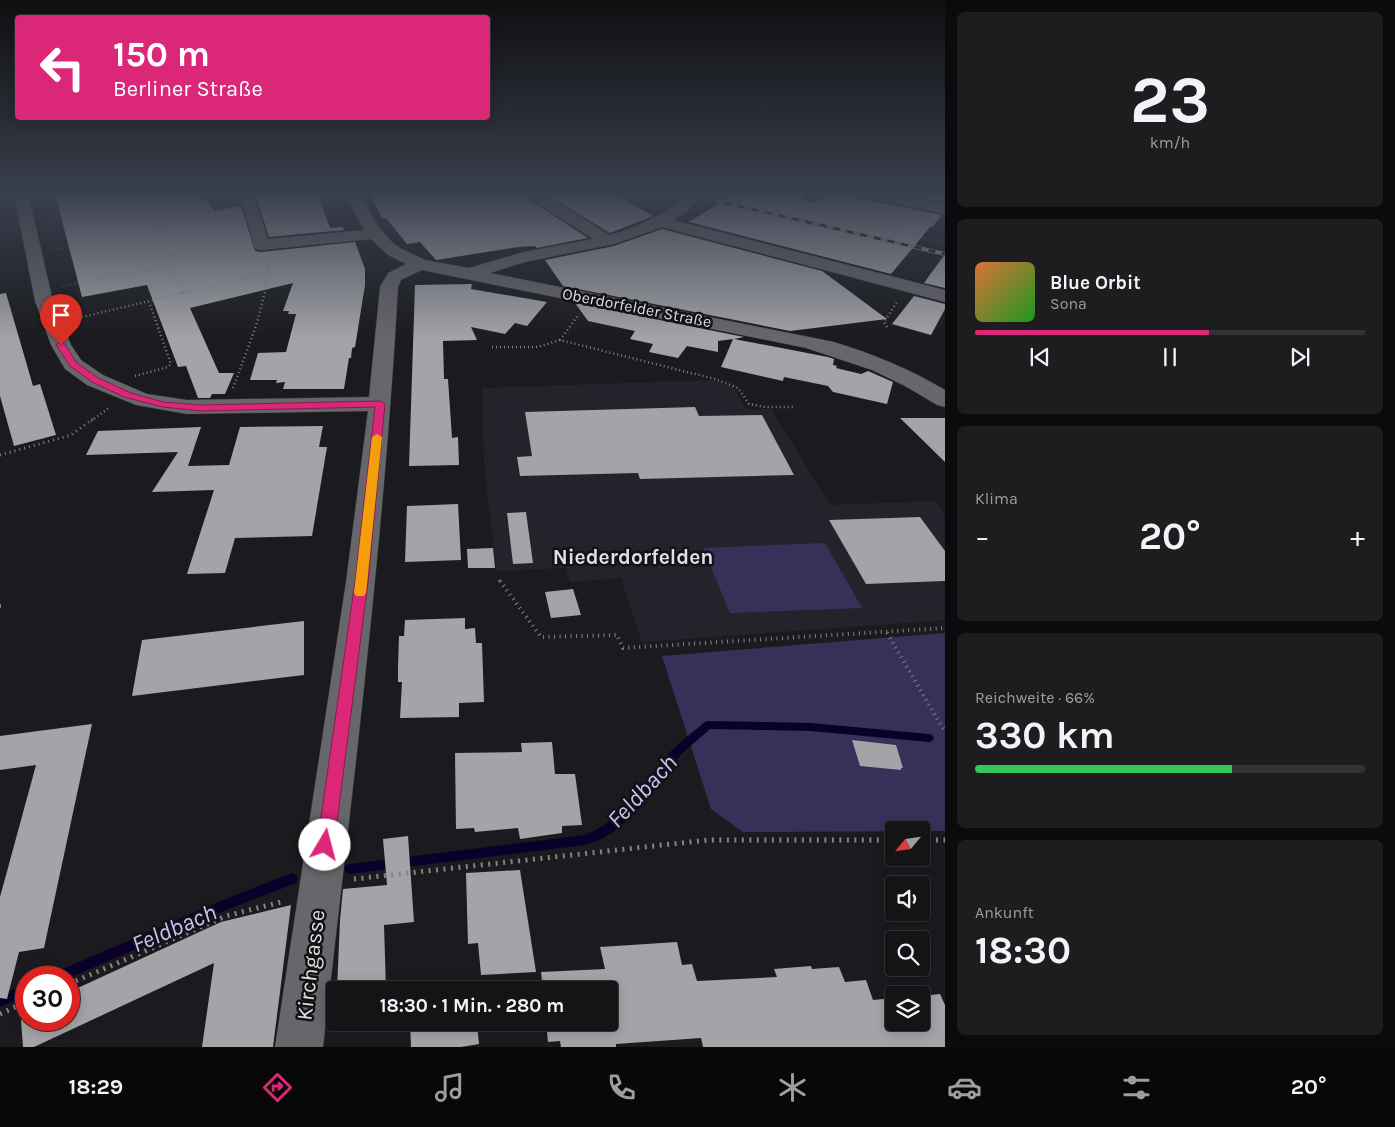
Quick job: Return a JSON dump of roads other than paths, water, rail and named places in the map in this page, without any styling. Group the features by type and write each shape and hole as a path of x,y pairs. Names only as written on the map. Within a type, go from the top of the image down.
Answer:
{"street":[{"path":"30,242 41,289 66,356 73,364 95,380 121,392 176,406 380,404"},
{"name":"Oberdorfelder Straße","path":"382,242 390,249 420,264 784,336 828,347 883,368 945,400"},
{"path":"468,274 521,257 603,242"},
{"path":"738,242 945,296"},
{"name":"Kirchgasse","path":"300,1047 320,883 361,582 380,404 390,282 401,272 420,264"}],"waterway":[{"name":"Feldbach","path":"350,869 585,840 612,826 624,815 676,753 708,725 811,727 929,738"},
{"name":"Feldbach","path":"80,967 227,904 292,879"},
{"name":"Feldbach","path":"0,1001 15,995"}],"railway":[{"path":"893,242 945,254"}],"district":[{"name":"Niederdorfelden","path":"633,557"}]}
